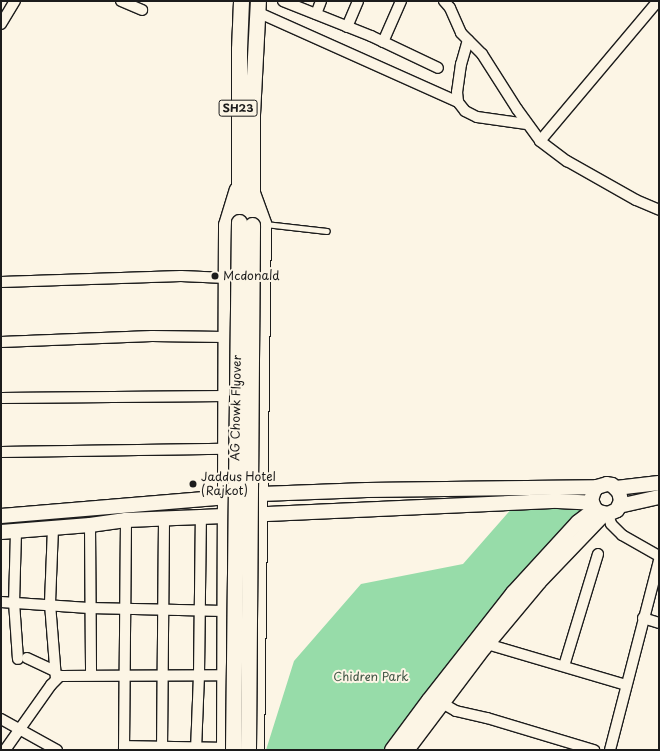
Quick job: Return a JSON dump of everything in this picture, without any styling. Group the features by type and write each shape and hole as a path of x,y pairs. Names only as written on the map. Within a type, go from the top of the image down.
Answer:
{"main road":[{"name":"SH23","path":"241,1 239,49 245,188"},
{"name":"SH23","path":"245,168 258,7"},
{"name":"AG Chowk Flyover","path":"245,188 252,224 248,750"},
{"name":"AG Chowk Flyover","path":"227,749 252,224"}],"street":[{"path":"1,24 15,1"},
{"path":"121,1 142,10"},
{"path":"283,1 383,42 438,68"},
{"path":"316,14 321,1"},
{"path":"347,27 358,1"},
{"path":"383,42 401,1"},
{"path":"444,1 450,8 461,33 482,54 527,124 540,141 567,161 636,200 659,210"},
{"path":"540,141 658,1"},
{"path":"258,7 458,102 465,111 477,117 527,124"},
{"path":"458,102 457,92 468,40"},
{"path":"126,520 124,748 227,749 224,675 226,225 245,188"},
{"path":"252,224 261,494 257,750"},
{"path":"1,282 181,276 226,278"},
{"path":"1,342 152,336 226,337"},
{"path":"1,398 225,396"},
{"path":"1,452 225,449"},
{"path":"1,516 261,494 367,490 597,487 607,484 616,488 659,483"},
{"path":"597,487 592,495 604,509 611,524 622,535 659,556"},
{"path":"392,750 429,700 513,593 578,522 604,509 621,496 616,488"},
{"path":"1,532 90,525 126,520 558,501 604,509 659,497"},
{"path":"407,750 487,644 539,582 604,509"},
{"path":"196,749 201,612 201,517"},
{"path":"162,748 164,518"},
{"path":"90,525 90,675"},
{"path":"5,750 55,675 50,604 53,528"},
{"path":"16,532 14,602 22,659 55,675 224,675"},
{"path":"564,666 598,554"},
{"path":"610,750 659,560"},
{"path":"1,602 50,604 89,608 126,608 201,612 224,611"},
{"path":"643,618 659,623"},
{"path":"487,644 626,685"},
{"path":"442,703 456,711 487,718 594,750"},
{"path":"1,719 57,750"}],"lane":[{"path":"252,224 327,231"}],"green space":[{"name":"Chidren Park","path":"514,506 584,506 402,750 266,750 294,661 361,584 463,564"}],"place":[{"name":"Mcdonald","path":"215,276"},
{"name":"Jaddus Hotel (Rajkot)","path":"193,484"}]}
